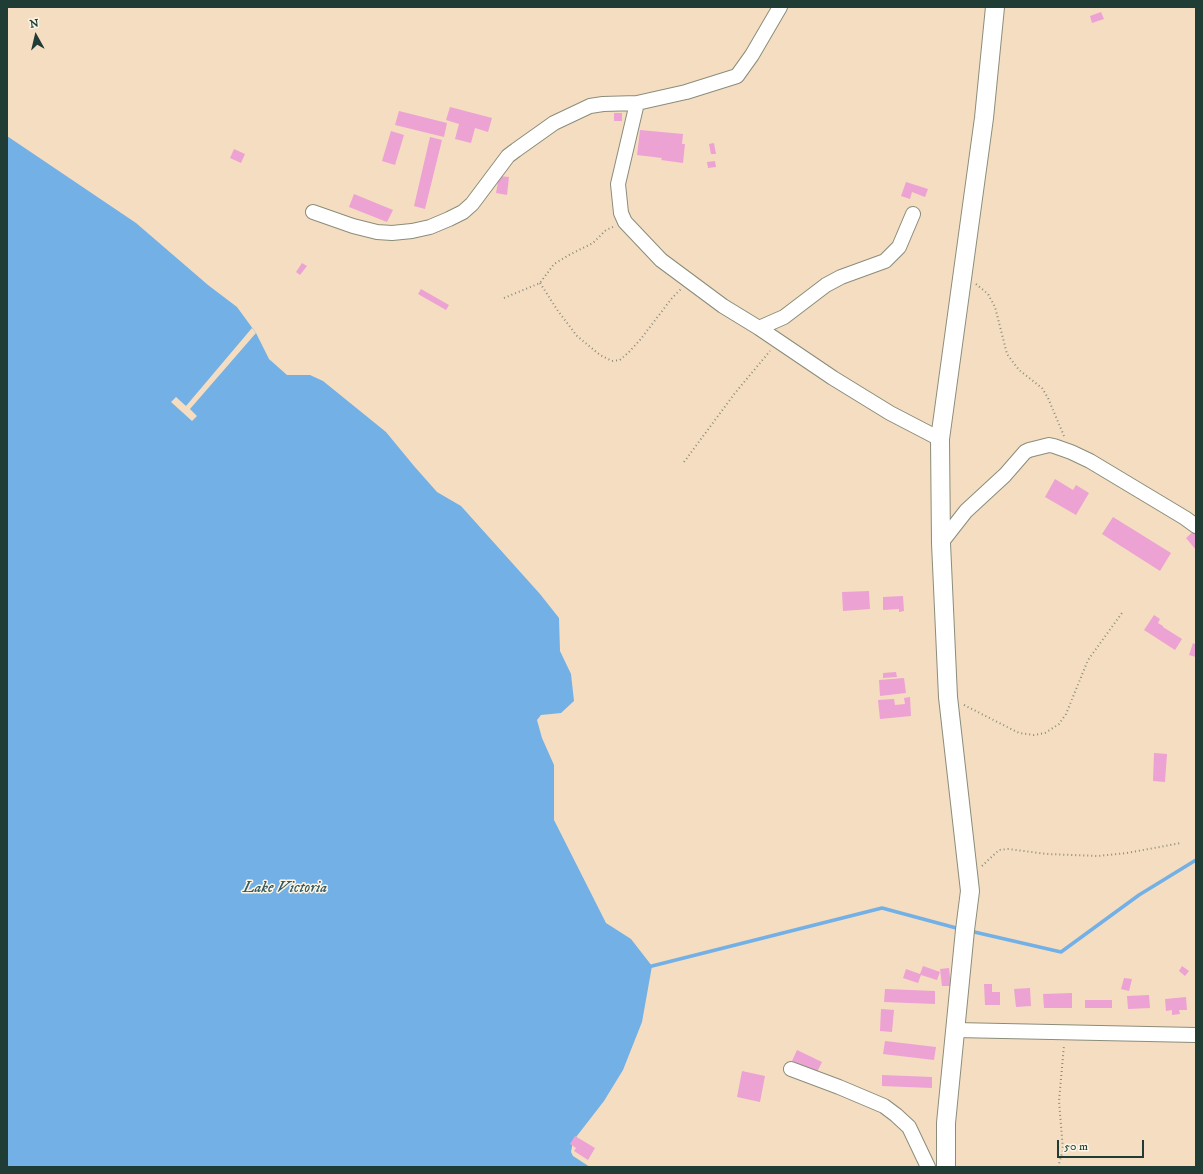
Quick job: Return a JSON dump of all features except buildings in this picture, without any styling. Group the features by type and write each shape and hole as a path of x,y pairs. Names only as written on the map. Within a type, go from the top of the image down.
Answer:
{"street":[{"path":"313,212 353,226 377,232 398,233 430,227 467,209 508,156 554,123 590,106 637,103 686,92 737,76 752,55 780,7"},
{"path":"946,1167 946,1122 970,891 948,697 941,543 940,439 984,118 995,7"},
{"path":"637,103 618,184 621,213 625,222 661,260 723,306 759,328 833,378 890,413 940,439"},
{"path":"759,328 784,317 826,286 841,277 885,261 900,247 913,214"},
{"path":"941,543 966,511 1005,475 1024,452 1049,445 1071,452 1097,465 1196,526"},
{"path":"955,1030 1196,1035"},
{"path":"791,1069 884,1106 909,1127 928,1167"}],"path":[{"path":"504,298 540,282 554,264 593,243 606,230 625,222"},
{"path":"963,270 981,290 991,298 997,311 1007,354 1019,370 1039,385 1044,392 1071,452"},
{"path":"540,282 558,311 578,336 600,355 610,361 613,361 620,360 633,348 672,298 689,281"},
{"path":"684,462 735,393 778,341"},
{"path":"948,697 1019,733 1034,736 1046,733 1059,724 1066,714 1088,660 1122,613"},
{"path":"968,875 986,863 999,850 1008,849 1047,854 1098,856 1127,853 1181,843"},
{"path":"1058,1167 1062,1150 1059,1101 1065,1032"}],"water":[{"name":"Lake Victoria","path":"7,136 136,223 208,285 237,307 256,333 269,359 287,375 310,375 323,381 386,432 437,492 461,506 540,594 559,618 560,651 571,674 574,701 561,713 541,715 537,720 542,738 554,765 554,820 606,923 631,939 652,966 642,1022 623,1070 604,1101 573,1141 571,1152 573,1156 590,1167 7,1167"}],"pier":[{"path":"252,328 256,333 190,409 197,416 192,421 171,402 176,397 186,406"}],"waterway":[{"path":"970,931 1061,952 1139,895 1196,860"},
{"path":"652,966 882,908 960,929"}]}
